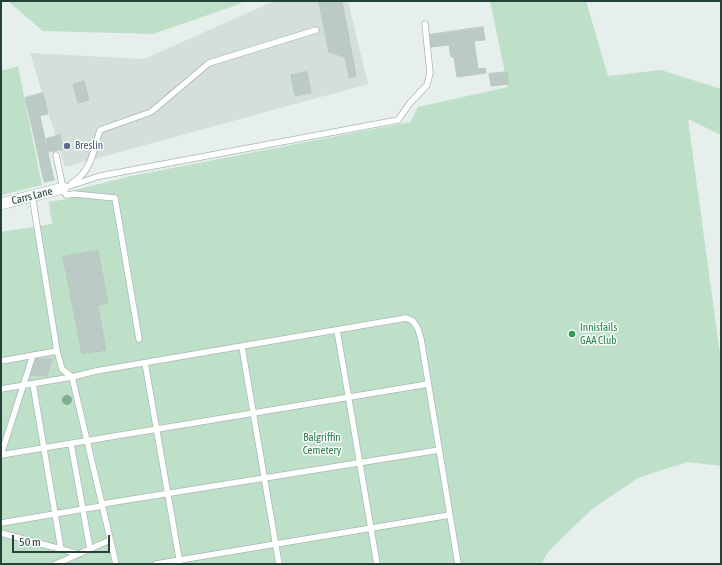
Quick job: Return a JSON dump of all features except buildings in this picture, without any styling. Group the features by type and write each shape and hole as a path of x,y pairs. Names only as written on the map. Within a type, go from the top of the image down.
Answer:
{"street":[{"name":"Carrs Lane","path":"1,204 63,188"}],"lane":[{"path":"63,188 100,176 398,120 410,103 427,85 430,73 425,24"},
{"path":"63,188 79,179 88,169 100,130 152,112 209,63 316,30"},
{"path":"56,155 63,188 66,195 74,194 115,198 139,339"},
{"path":"32,195 57,351 62,369 72,377 116,564"},
{"path":"1,389 72,377 96,371 406,318 413,321 418,329 421,339 458,564"},
{"path":"337,330 377,564"},
{"path":"242,347 279,564"},
{"path":"1,360 57,351"},
{"path":"33,355 1,455 428,384"},
{"path":"145,363 180,562"},
{"path":"33,384 61,549"},
{"path":"71,444 90,549"},
{"path":"1,523 168,493 439,450"},
{"path":"156,564 180,562 276,544 450,515"},
{"path":"1,533 78,554"},
{"path":"56,564 110,540"}],"shaded area":[{"path":"274,1 348,1 368,84 65,167 30,53 144,59"}],"green space":[{"path":"8,1 245,1 153,34 43,31"},
{"name":"Balgriffin Cemetery","path":"490,1 586,1 608,76 661,70 721,89 721,135 688,119 721,362 721,466 687,462 638,478 592,509 548,552 541,564 1,564 1,232 52,224 49,202 72,198 71,191 131,176 410,122 418,107 508,87"},
{"path":"18,66 42,185 1,195 1,71"}],"place":[{"name":"Breslin","path":"67,146"},
{"name":"Innisfails GAA Club","path":"572,334"}]}
